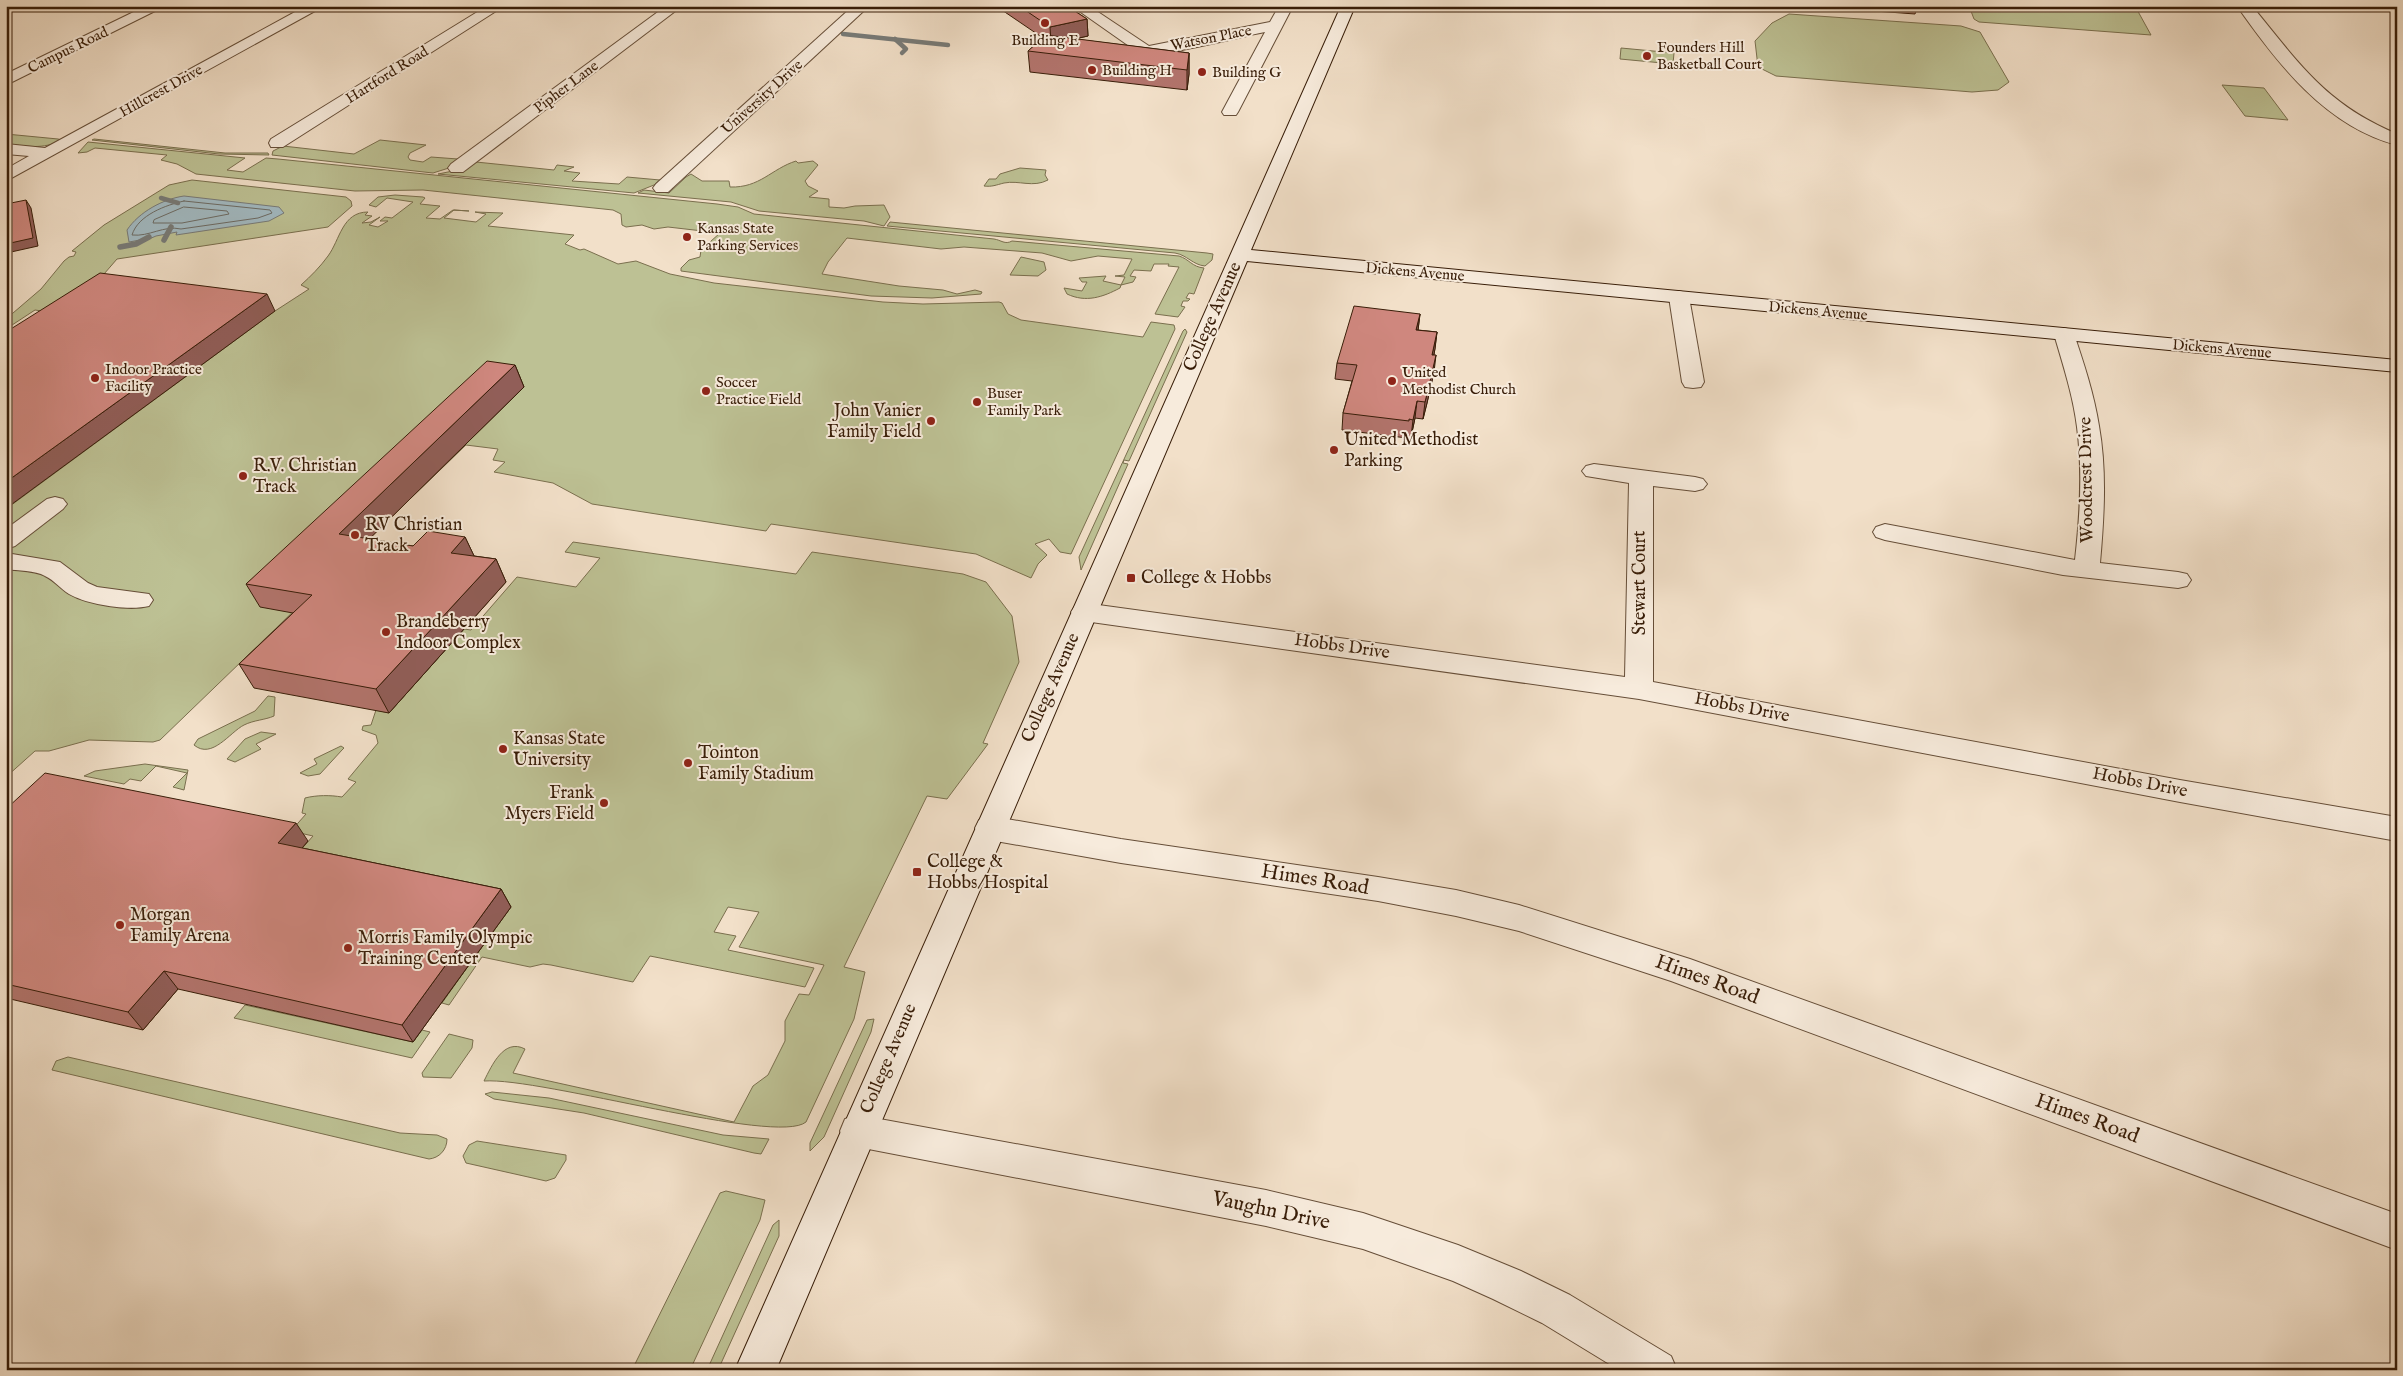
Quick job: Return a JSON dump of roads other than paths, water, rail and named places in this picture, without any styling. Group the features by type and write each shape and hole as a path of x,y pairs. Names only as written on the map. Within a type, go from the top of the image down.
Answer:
{"street":[{"name":"Campus Road","path":"6,80 158,6"},
{"name":"Hillcrest Drive","path":"6,176 316,6"},
{"name":"Hartford Road","path":"278,143 497,6"},
{"name":"Pipher Lane","path":"457,168 675,6"},
{"name":"University Drive","path":"662,188 862,6"},
{"name":"Watson Place","path":"1079,6 1146,51"},
{"path":"1230,112 1286,6"},
{"name":"College Avenue","path":"754,1370 1240,255 1298,117 1348,6"},
{"path":"2244,6 2306,82 2323,99 2364,127 2397,140"},
{"name":"Watson Place","path":"1105,50 1133,53 1276,25"},
{"path":"6,149 48,153"},
{"name":"Dickens Avenue","path":"1240,255 2397,366"},
{"path":"1679,297 1693,382"},
{"name":"Woodcrest Drive","path":"2064,334 2085,408 2089,440 2090,500 2087,569"},
{"path":"1594,471 1695,484"},
{"name":"Stewart Court","path":"1639,689 1641,477"},
{"path":"6,541 55,504"},
{"name":"Woodcrest Drive","path":"1885,532 2050,564 2178,580"},
{"path":"6,561 51,568 79,589 92,594 119,599 140,600"},
{"name":"Hobbs Drive","path":"1084,612 1478,665 1639,689 2180,791 2397,828"},
{"name":"Himes Road","path":"990,828 1121,851 1388,891 1456,903 1518,918 1687,972 2397,1232"},
{"name":"Vaughn Drive","path":"858,1131 1266,1208 1362,1231 1458,1264 1508,1285 1556,1309 1657,1370"}],"water":[{"path":"184,196 279,207 284,213 269,221 176,235 177,232 156,236 142,242 140,240 129,242 127,230 145,212 160,203"}],"waterway":[{"path":"843,34 896,40"},
{"path":"896,40 948,45"},
{"path":"896,40 906,49 902,53"},
{"path":"161,198 178,203"},
{"path":"164,240 171,227"},
{"path":"120,247 136,244 149,237"}],"place":[{"name":"Building E","path":"1045,23"},
{"name":"Founders Hill Basketball Court","path":"1647,56"},
{"name":"Building H","path":"1092,70"},
{"name":"Building G","path":"1202,72"},
{"name":"Kansas State Parking Services","path":"687,237"},
{"name":"Indoor Practice Facility","path":"95,378"},
{"name":"United Methodist Church","path":"1392,381"},
{"name":"Soccer Practice Field","path":"706,391"},
{"name":"Buser Family Park","path":"977,402"},
{"name":"John Vanier Family Field","path":"931,421"},
{"name":"United Methodist Parking","path":"1334,450"},
{"name":"R.V. Christian Track","path":"243,476"},
{"name":"RV Christian Track","path":"355,535"},
{"name":"College & Hobbs","path":"1131,578"},
{"name":"Brandeberry Indoor Complex","path":"386,632"},
{"name":"Kansas State University","path":"503,749"},
{"name":"Tointon Family Stadium","path":"688,763"},
{"name":"Frank Myers Field","path":"604,803"},
{"name":"College & Hobbs/Hospital","path":"917,872"},
{"name":"Morgan Family Arena","path":"120,925"},
{"name":"Morris Family Olympic Training Center","path":"348,948"}]}
